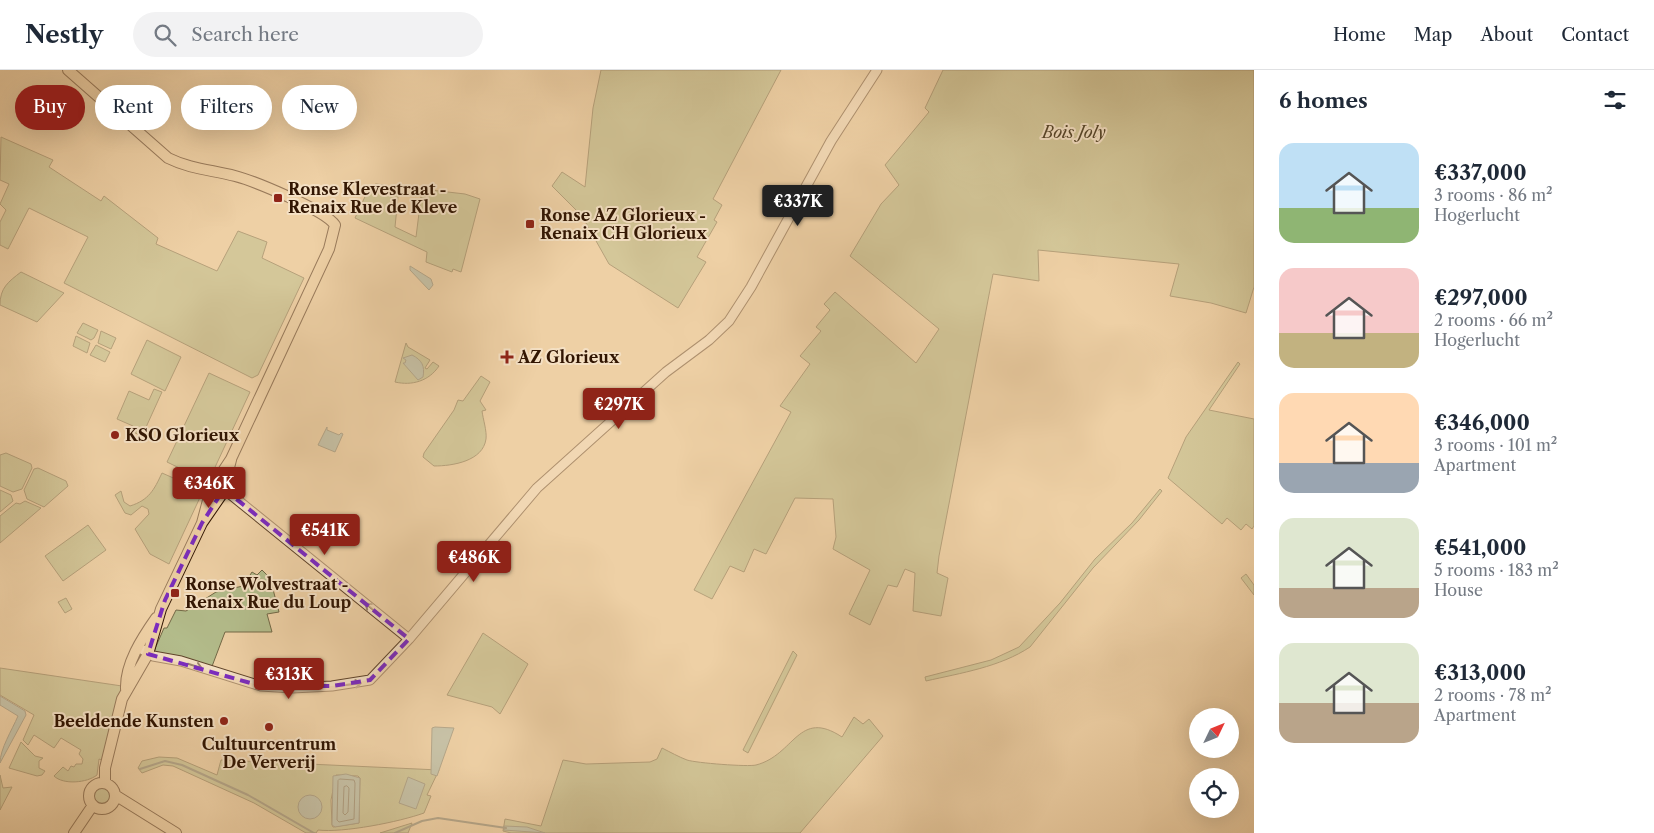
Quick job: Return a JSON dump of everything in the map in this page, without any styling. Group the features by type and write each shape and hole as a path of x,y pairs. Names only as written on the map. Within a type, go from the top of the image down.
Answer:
{"main road":[{"path":"68,70 168,158 182,165 247,180 320,212 332,221 335,227 333,240 231,459 211,489 202,523"},
{"path":"105,783 105,768 126,690 126,679 138,647 161,609 202,523 222,493 231,459"},
{"path":"126,690 148,654 161,609"},
{"path":"105,783 113,788 115,795 114,801 108,807 100,809 93,805 89,797 90,790 97,784 105,783"},
{"path":"115,795 176,833"},
{"path":"74,833 93,805"}],"street":[{"path":"138,647 148,654 181,661 261,686 292,688 332,686 370,680 410,639 537,488 616,416 729,321 751,287 831,141 877,70"},
{"path":"222,493 215,498 211,489 220,485 222,493 410,639"}],"highlighted area":[{"path":"224,489 409,639 370,680 332,686 261,686 148,654 165,600 202,523"}],"green space":[{"path":"601,70 781,70 713,199 722,205 714,220 717,222 697,257 706,262 678,308 609,264 582,216 552,186 562,172 585,187 593,108"},
{"name":"Bois Joly","path":"943,70 1254,70 1254,287 1246,313 1211,303 1170,296 1179,264 1038,250 1039,281 993,274 939,556 937,573 948,578 941,616 913,611 915,573 905,569 897,587 888,585 870,625 849,614 870,570 833,549 836,537 833,499 795,498 766,554 754,549 744,572 730,566 712,599 694,590 791,412 780,406 810,364 800,356 821,331 816,327 830,310 824,304 835,292 916,363 939,329 850,256 881,204 899,185 885,165 929,112 925,108"},
{"path":"1,137 53,160 49,167 101,201 104,196 158,238 156,244 217,271 238,231 267,242 262,258 304,278 258,375 252,378 64,283 88,237 29,208 8,249 0,245 0,222 6,210 0,204 9,184 0,180"},
{"path":"376,184 399,187 395,227 416,237 422,189 465,194 480,199 461,272 453,269 452,272 426,262 427,252 355,218 370,186"},
{"path":"21,272 64,293 37,322 0,305 3,290"},
{"path":"83,323 98,330 91,340 77,333"},
{"path":"101,331 116,338 111,349 98,343"},
{"path":"76,336 90,343 87,353 73,346"},
{"path":"147,340 181,357 165,391 131,374"},
{"path":"406,343 408,347 430,360 425,368 427,369 433,362 439,366 425,379 414,383 395,382"},
{"path":"96,345 110,352 105,362 90,355"},
{"path":"1238,362 1240,364 1209,410 1254,419 1254,526 1252,529 1246,524 1241,530 1227,518 1222,524 1168,478 1186,437"},
{"path":"209,373 250,392 210,478 204,480 167,462"},
{"path":"481,376 490,382 480,401 486,410 482,411 486,436 484,446 466,461 434,466 423,457 424,453 454,410 458,400 463,401"},
{"path":"154,389 162,392 142,436 131,431 133,426 117,419 129,391 149,400"},
{"path":"6,453 31,464 32,468 22,489 13,492 0,486 0,455"},
{"path":"38,468 66,481 68,486 44,507 27,499 24,490 34,469"},
{"path":"162,473 203,491 169,564 150,554 135,529 149,514 148,509 142,506 131,515 125,513 115,495 121,491 124,502 130,506 137,504 150,494"},
{"path":"1160,489 1162,491 1139,520 1093,568 1030,647 1006,660 926,681 925,677 991,660 1019,647 1060,603 1095,559 1132,523"},
{"path":"0,490 11,495 13,501 0,512"},
{"path":"25,501 41,508 0,543 0,516 16,503 20,504"},
{"path":"88,525 106,550 63,581 45,556"},
{"path":"262,570 270,578 279,612 267,614 272,632 225,632 211,669 154,651 164,628 167,628 176,610 186,611 216,592 243,586 252,572 257,575"},
{"path":"1246,574 1254,585 1254,595 1241,578"},
{"path":"66,598 72,609 65,613 58,602"},
{"path":"483,633 528,664 500,714 492,707 447,695"},
{"path":"793,651 797,655 748,753 743,750"},
{"path":"0,668 122,686 104,761 99,759 97,775 87,780 75,782 63,781 54,776 63,767 68,771 71,766 74,767 76,764 82,764 83,759 79,754 81,750 61,738 54,748 34,735 28,745 23,740 34,715 0,695"},
{"path":"854,717 863,724 869,719 883,736 800,833 511,833 503,831 505,819 541,826 563,760 586,764 650,762 657,759 662,748 692,761 756,765 769,760 806,730 815,728 827,729 842,737"},
{"path":"21,742 35,756 43,758 39,761 39,768 45,771 42,775 37,776 9,768"},
{"path":"159,757 177,758 217,775 221,760 439,770 427,795 431,796 424,813 371,826 342,830 318,830 316,833 306,833 254,803 173,766 163,765 142,773 138,768 142,761","holes":["336,775 358,776 360,778 359,823 333,827 331,800"]},
{"path":"0,775 3,788 12,787 0,810"},
{"path":"102,787 108,789 110,795 108,801 102,803 96,801 94,795 96,789"},
{"path":"412,823 408,833 380,833"}],"water":[{"path":"410,266 431,279 433,285 429,290 410,270"},
{"path":"412,355 420,361 424,370 423,377 418,380 403,363 406,360 403,358"},
{"path":"327,427 327,430 339,435 343,434 335,452 318,445"},
{"path":"0,696 25,711 26,715 0,763 4,746 18,716 0,705"},
{"path":"432,728 454,728 437,776 431,774"},
{"path":"346,774 360,778 359,823 335,827 332,825 333,776"},
{"path":"408,777 425,784 416,809 399,803"},
{"path":"310,795 315,796 321,802 321,812 315,818 310,819 305,818 299,812 298,807 299,802 305,796"},
{"path":"504,826 527,827 545,833 504,830"}],"waterway":[{"path":"140,769 165,761 182,765 248,795 314,833"},
{"path":"395,833 422,821 438,818 506,828"}],"place":[{"name":"Ronse Klevestraat - Renaix Rue de Kleve","path":"278,198"},
{"name":"Ronse AZ Glorieux - Renaix CH Glorieux","path":"530,224"},
{"name":"AZ Glorieux","path":"507,357"},
{"name":"KSO Glorieux","path":"115,435"},
{"name":"Ronse Wolvestraat - Renaix Rue du Loup","path":"175,593"},
{"name":"Beeldende Kunsten","path":"224,721"},
{"name":"Cultuurcentrum De Ververij","path":"269,727"}]}
